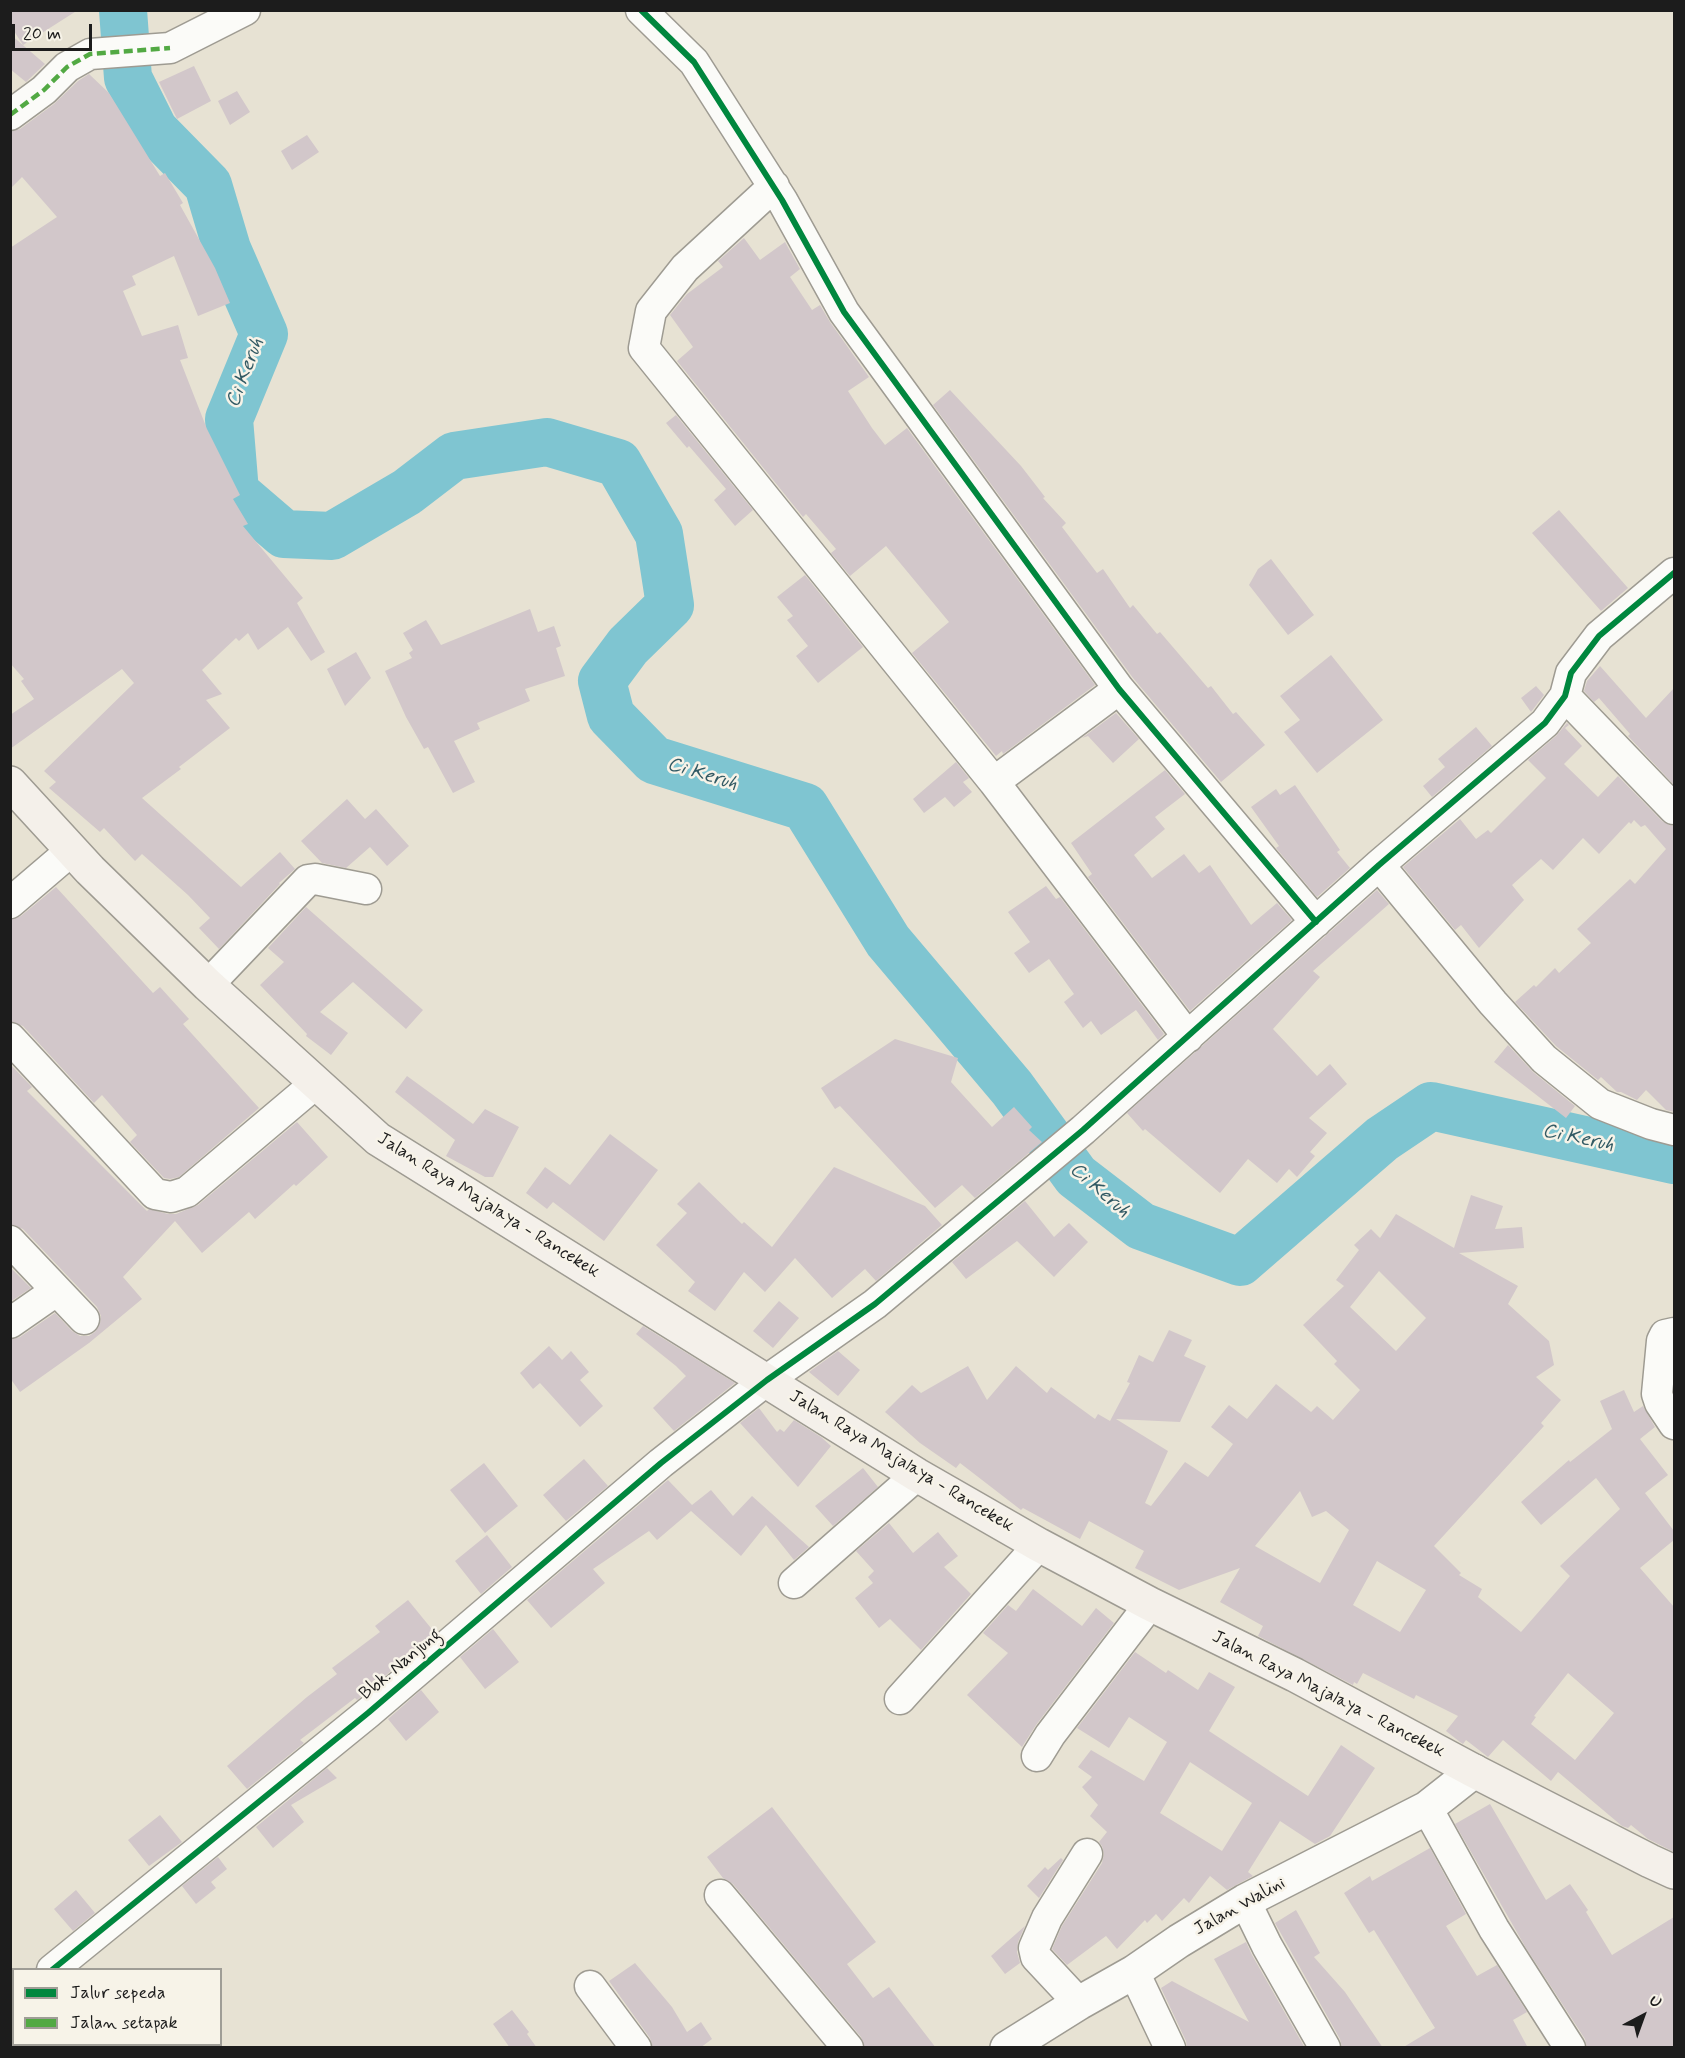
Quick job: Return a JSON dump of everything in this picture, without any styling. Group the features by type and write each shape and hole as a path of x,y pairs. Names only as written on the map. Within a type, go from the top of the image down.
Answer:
{"main road":[{"name":"Jalan Raya Majalaya - Rancekek","path":"10,783 90,870 208,985 378,1139 917,1474 1038,1545 1150,1604 1295,1675 1474,1771 1674,1872"}],"street":[{"path":"10,115 44,90 67,67 90,54 171,48 245,10"},
{"path":"641,10 694,62 774,186 844,312 1119,689 1316,922"},
{"path":"774,186 685,268 651,311 644,348 994,782 1188,1037"},
{"name":"Bbk. Nanjung","path":"54,1968 368,1713 661,1463 767,1380 875,1304 1083,1130 1379,865 1545,723 1565,696 1570,673 1599,636 1674,573"},
{"path":"994,782 1119,689"},
{"path":"1565,696 1674,809"},
{"path":"10,903 72,850"},
{"path":"1379,865 1493,1004 1544,1059 1600,1104 1651,1124 1674,1130"},
{"path":"208,985 308,880 315,879 366,889"},
{"path":"10,1038 155,1194 171,1197 187,1192 315,1084"},
{"path":"10,1241 84,1319"},
{"path":"10,1323 56,1291"},
{"path":"1674,1333 1665,1335 1662,1341 1657,1394 1660,1403 1674,1424"},
{"path":"794,1583 917,1474"},
{"path":"900,1699 1038,1545"},
{"path":"1037,1756 1050,1735 1150,1604"},
{"name":"Jalan Walini","path":"1007,2048 1134,1972 1179,1941 1245,1901 1427,1808 1474,1771"},
{"path":"1427,1808 1494,1929 1570,2048"},
{"path":"1079,2003 1036,1957 1034,1948 1047,1918 1087,1854"},
{"path":"720,1895 848,2048"},
{"path":"1245,1901 1267,1946 1325,2048"},
{"path":"1134,1972 1170,2048"},
{"path":"590,1986 636,2048"}],"building":[{"path":"10,10 78,10 23,45 10,25"},
{"path":"10,34 45,64 26,82 10,69"},
{"path":"194,66 211,101 177,119 159,82"},
{"path":"89,74 109,93 160,176 165,173 183,203 180,205 215,268 230,303 198,316 174,256 132,276 136,285 123,291 142,336 178,325 188,358 180,360 207,429 240,495 233,499 248,524 243,526 303,598 297,603 325,652 311,661 288,627 258,650 248,633 239,641 236,638 202,670 222,694 206,700 230,728 142,798 241,887 280,852 295,869 279,883 219,949 199,928 210,918 188,895 142,854 135,861 104,828 100,832 49,788 56,782 44,771 134,683 122,669 10,749 10,715 34,699 21,681 24,679 10,663 10,248 57,217 22,177 10,189 10,132 20,129"},
{"path":"237,91 250,112 230,125 218,101"},
{"path":"307,135 319,152 292,170 281,151"},
{"path":"744,238 760,260 785,242 800,269 790,277 812,310 820,305 869,377 848,391 872,428 885,445 907,428 1095,685 1003,754 1002,751 996,756 912,653 949,622 886,546 850,576 831,553 836,549 806,514 803,517 677,361 693,347 670,315 687,294 723,267 718,261"},
{"path":"950,390 1021,466 1045,497 1043,498 1066,523 1062,527 1097,573 1103,569 1130,608 1133,605 1157,634 1160,632 1208,688 1211,686 1233,714 1236,712 1265,745 1221,782 1133,678 933,405"},
{"path":"676,415 753,510 735,526 714,500 726,489 666,423"},
{"path":"1559,510 1628,588 1601,611 1532,533"},
{"path":"1271,559 1314,615 1288,635 1249,585 1258,569"},
{"path":"805,575 863,647 818,683 796,656 808,646 787,620 793,616 777,597"},
{"path":"530,609 538,632 554,626 561,646 556,648 565,676 525,689 530,701 477,723 480,729 454,741 475,782 453,793 428,747 424,749 406,717 385,671 412,658 409,653 413,650 403,633 426,620 441,645"},
{"path":"356,652 371,678 345,706 327,669"},
{"path":"1331,655 1383,720 1317,773 1284,732 1300,720 1280,696"},
{"path":"1600,666 1646,718 1674,688 1674,785 1628,736 1630,734 1599,698 1594,702 1584,691 1587,681"},
{"path":"1536,686 1544,695 1531,712 1521,698"},
{"path":"1116,713 1139,739 1113,763 1088,736 1082,738"},
{"path":"1567,723 1569,725 1565,728 1582,746 1564,764 1598,797 1618,776 1662,821 1674,826 1674,1112 1666,1110 1646,1090 1637,1100 1617,1092 1601,1077 1598,1080 1556,1046 1515,1002 1534,985 1536,987 1555,968 1559,973 1591,943 1577,929 1630,879 1635,884 1666,849 1645,825 1641,827 1634,820 1631,824 1629,822 1599,854 1583,838 1553,870 1541,859 1512,885 1524,900 1479,948 1461,925 1455,930 1403,867 1460,819 1476,839 1488,830 1491,833 1546,778 1528,760 1556,736"},
{"path":"1476,727 1492,746 1432,797 1423,786 1445,767 1438,759"},
{"path":"956,762 969,778 963,782 972,792 954,807 945,797 924,813 913,799"},
{"path":"1165,770 1185,794 1155,817 1165,829 1134,855 1152,878 1184,854 1199,873 1210,865 1251,925 1277,903 1292,920 1190,1011 1088,877 1092,874 1071,843"},
{"path":"1295,785 1340,850 1337,852 1350,868 1317,897 1276,848 1279,846 1251,807 1276,789 1280,795"},
{"path":"347,799 365,819 376,809 409,846 387,866 370,847 346,868 322,863 301,841"},
{"path":"1046,886 1056,899 1060,897 1164,1034 1158,1040 1136,1010 1101,1035 1091,1021 1083,1028 1064,1002 1074,994 1049,959 1029,973 1014,953 1030,942 1008,912"},
{"path":"56,887 153,993 160,987 189,1019 183,1024 259,1108 179,1177 164,1178 130,1142 137,1135 102,1095 94,1103 23,1026 10,1021 10,920 21,916"},
{"path":"1377,890 1389,904 1313,971 1320,977 1273,1029 1317,1076 1330,1064 1347,1084 1309,1118 1327,1133 1310,1152 1315,1156 1297,1177 1289,1169 1277,1183 1248,1159 1220,1193 1145,1129 1143,1131 1127,1113"},
{"path":"306,907 423,1010 406,1029 353,982 320,1012 348,1033 331,1055 306,1036 307,1034 260,985 284,962 268,948"},
{"path":"895,1039 958,1058 951,1082 992,1127 1014,1107 1032,1127 1029,1130 1042,1142 975,1198 962,1185 935,1208 840,1106 835,1109 821,1088"},
{"path":"1508,1045 1533,1072 1575,1106 1566,1118 1494,1062"},
{"path":"10,1064 32,1087 27,1091 147,1211 149,1209 176,1214 198,1205 297,1122 328,1157 255,1219 249,1212 202,1253 175,1221 123,1277 142,1299 89,1343 20,1392 10,1378 10,1340 20,1337 55,1313 72,1331 80,1336 89,1336 100,1324 101,1316 97,1307 23,1229 10,1224"},
{"path":"407,1076 473,1124 485,1109 519,1127 493,1177 485,1177 446,1156 455,1140 395,1092"},
{"path":"610,1134 658,1170 604,1241 553,1202 547,1209 526,1193 545,1167 570,1185"},
{"path":"834,1167 925,1206 942,1225 876,1281 865,1269 832,1298 795,1258 765,1292 744,1272 715,1311 688,1291 695,1282 656,1245 687,1213 677,1204 699,1182 742,1224 744,1222 772,1247"},
{"path":"1471,1195 1503,1206 1495,1229 1522,1227 1524,1248 1459,1253 1518,1286 1508,1304 1549,1341 1554,1365 1536,1377 1561,1400 1541,1423 1544,1426 1434,1546 1461,1573 1459,1575 1482,1589 1478,1597 1521,1632 1570,1576 1560,1566 1620,1509 1596,1478 1541,1525 1521,1502 1569,1460 1570,1462 1612,1429 1600,1401 1624,1390 1634,1412 1643,1406 1655,1427 1640,1439 1668,1475 1645,1493 1674,1531 1674,1540 1640,1568 1674,1607 1674,1852 1648,1839 1631,1825 1628,1828 1622,1826 1558,1772 1551,1781 1503,1740 1488,1757 1466,1740 1463,1744 1446,1731 1458,1716 1416,1695 1414,1699 1363,1673 1357,1684 1354,1682 1353,1685 1258,1636 1263,1626 1220,1602 1240,1568 1179,1590 1135,1568 1144,1551 1089,1521 1080,1539 1023,1508 1021,1510 960,1463 956,1468 920,1443 885,1412 912,1385 921,1393 968,1366 987,1400 1016,1366 1047,1393 1051,1387 1095,1419 1098,1414 1110,1421 1130,1383 1127,1382 1139,1355 1153,1362 1169,1330 1192,1340 1184,1356 1206,1366 1180,1422 1116,1419 1168,1451 1145,1503 1151,1506 1185,1462 1208,1477 1233,1444 1211,1427 1229,1405 1247,1419 1276,1384 1311,1412 1317,1406 1333,1420 1360,1390 1334,1364 1337,1361 1303,1325 1344,1286 1336,1280 1359,1250 1354,1245 1371,1229 1380,1238 1396,1214 1454,1248","holes":["1379,1271 1426,1318 1396,1351 1350,1307","1300,1491 1312,1517 1326,1511 1349,1530 1320,1583 1255,1546","1377,1561 1426,1590 1400,1632 1353,1605","1568,1673 1614,1713 1575,1760 1531,1724 1536,1717 1534,1716"]},
{"path":"1025,1201 1054,1237 1069,1223 1088,1242 1054,1277 1017,1241 966,1279 952,1262"},
{"path":"10,1267 31,1288 10,1302"},
{"path":"779,1301 799,1318 773,1348 753,1331"},
{"path":"643,1326 735,1383 674,1431 653,1408 686,1376 636,1334"},
{"path":"549,1346 562,1360 571,1351 589,1372 580,1380 603,1406 580,1427 540,1383 533,1389 520,1373"},
{"path":"838,1351 860,1370 838,1396 809,1372"},
{"path":"759,1408 777,1432 780,1429 784,1432 794,1420 831,1446 798,1487 740,1423"},
{"path":"584,1459 608,1486 566,1521 543,1495"},
{"path":"484,1463 518,1506 485,1533 450,1490"},
{"path":"863,1468 878,1487 833,1526 815,1506"},
{"path":"668,1480 692,1505 711,1490 733,1516 752,1496 809,1547 794,1560 766,1525 741,1556 691,1511 657,1540 649,1531 593,1569 605,1583 551,1628 527,1600"},
{"path":"889,1523 913,1553 938,1532 958,1556 944,1567 971,1594 921,1650 890,1619 879,1628 855,1598 873,1583 868,1577 874,1571 856,1551"},
{"path":"487,1535 512,1567 481,1594 455,1561"},
{"path":"1033,1589 1082,1626 1096,1608 1114,1623 1036,1725 1022,1747 967,1695 1008,1653 983,1633 1008,1605 1016,1611"},
{"path":"408,1600 435,1633 357,1700 355,1698 300,1740 304,1743 247,1789 227,1766 337,1674 332,1668 380,1632 375,1626"},
{"path":"493,1629 519,1662 485,1689 460,1657"},
{"path":"1135,1652 1166,1673 1168,1670 1198,1690 1209,1672 1235,1687 1209,1731 1308,1796 1341,1745 1375,1768 1330,1836 1315,1844 1280,1821 1248,1872 1253,1876 1227,1890 1210,1876 1189,1903 1184,1898 1162,1921 1156,1914 1147,1923 1145,1920 1117,1949 1106,1936 1067,1965 1052,1949 1062,1926 1102,1863 1104,1854 1099,1842 1107,1832 1090,1816 1098,1805 1082,1787 1092,1777 1078,1767 1091,1750 1144,1781 1167,1742 1129,1717 1109,1748 1077,1728","holes":["1190,1762 1252,1803 1222,1851 1160,1813"]},
{"path":"421,1690 439,1712 406,1741 388,1719"},
{"path":"327,1768 337,1778 291,1805 304,1822 273,1848 256,1827"},
{"path":"1490,1804 1546,1900 1570,1884 1588,1910 1586,1912 1612,1955 1674,1917 1674,2048 1587,2048 1585,2039 1526,1948 1455,1824"},
{"path":"772,1807 876,1942 847,1964 873,1998 889,1987 936,2048 865,2048 861,2037 733,1884 723,1878 707,1857"},
{"path":"160,1815 182,1842 149,1866 128,1840"},
{"path":"1430,1848 1466,1914 1446,1926 1477,1976 1497,1965 1527,2012 1513,2020 1528,2048 1402,2048 1435,2028 1374,1930 1369,1933 1344,1893 1370,1876 1372,1881"},
{"path":"218,1857 227,1869 211,1882 216,1888 196,1904 182,1886"},
{"path":"1061,1858 1063,1860 1039,1898 1027,1886 1045,1867 1048,1870"},
{"path":"76,1890 95,1913 73,1931 54,1909"},
{"path":"1296,1910 1320,1953 1314,1957 1345,1992 1383,2048 1342,2048 1340,2039 1275,1923"},
{"path":"1025,1926 1018,1942 1017,1952 1020,1963 1005,1974 991,1956"},
{"path":"1246,1942 1305,2048 1187,2048 1186,2041 1161,1988 1172,1981 1249,2022 1214,1959"},
{"path":"635,1963 672,2007 687,2032 701,2022 712,2039 700,2048 653,2048 650,2038 609,1981"},
{"path":"512,2010 529,2032 527,2034 537,2048 510,2048 493,2024"}],"waterway":[{"name":"Ci Keruh","path":"123,10 128,78 154,130 208,185 227,249 264,334 229,419 235,492 284,534 332,536 407,492 454,456 547,442 618,463 659,534 670,605 628,646 602,681 611,716 654,760 805,807 888,941 1012,1088 1076,1176 1141,1226 1240,1262 1382,1139 1431,1106 1674,1160"}],"marked path":[{"path":"10,115 44,90 67,67 90,54 170,48"}],"cycle path":[{"path":"641,10 694,62 782,200 844,312 1119,689 1316,922"},
{"path":"54,1968 368,1713 661,1463 767,1380 875,1304 1083,1130 1379,865 1545,723 1565,696 1571,673 1599,636 1674,573"}]}
